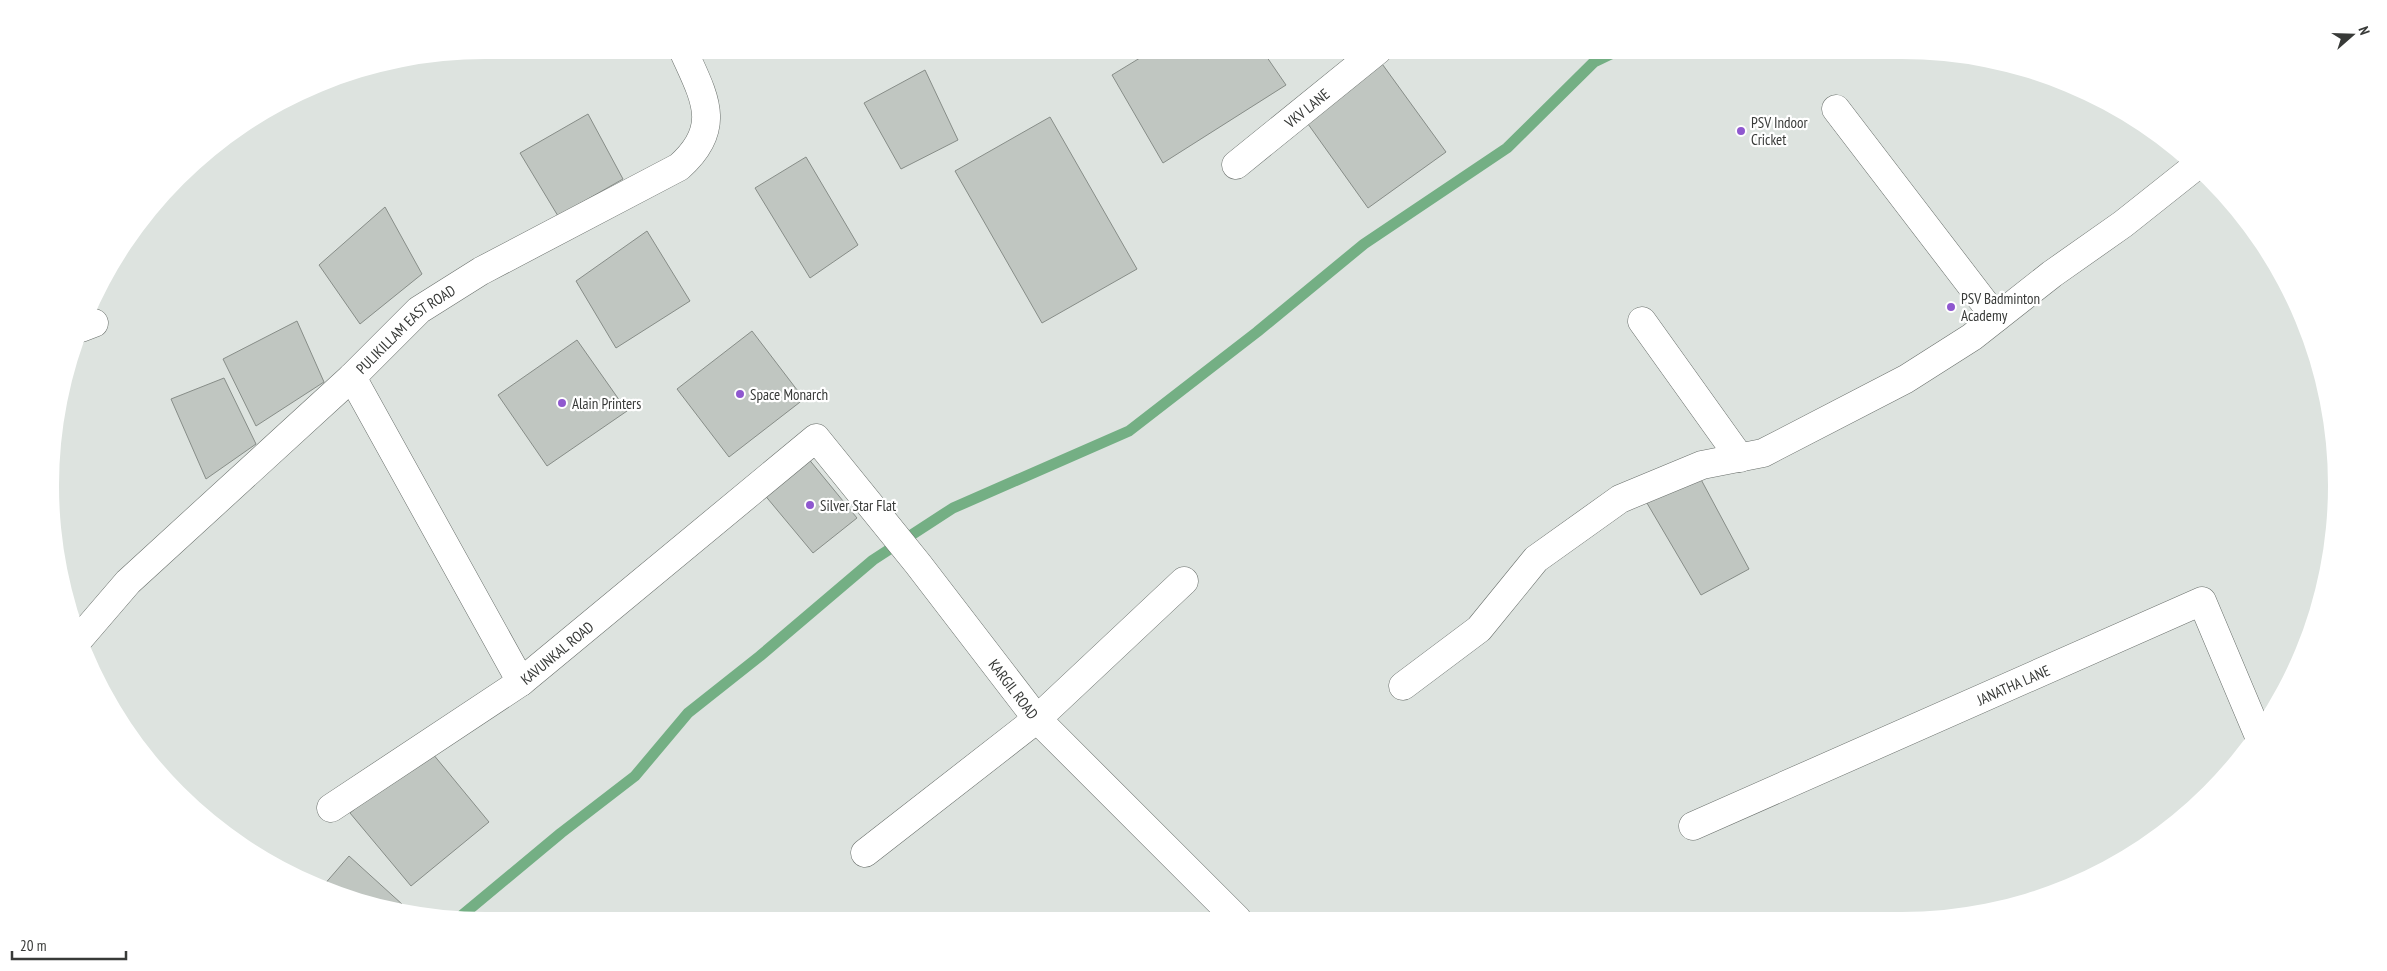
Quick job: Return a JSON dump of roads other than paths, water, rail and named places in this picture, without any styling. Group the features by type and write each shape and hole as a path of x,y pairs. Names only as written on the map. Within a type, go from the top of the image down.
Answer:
{"street":[{"name":"PULIKILLAM EAST ROAD","path":"85,632 128,582 352,377 419,310 481,271 679,168 696,151 708,119 705,106 687,59"},
{"name":"VKV LANE","path":"1236,165 1367,59"},
{"path":"1836,109 1996,318"},
{"path":"1403,686 1479,629 1536,559 1620,499 1702,465 1763,454 1906,379 1972,337 2052,274 2123,224 2189,171"},
{"path":"1642,321 1740,458"},
{"name":"KAVUNKAL ROAD","path":"352,377 521,682 816,438"},
{"name":"KARGIL ROAD","path":"816,438 918,564 1037,719 1230,912"},
{"path":"865,853 1037,719 1184,581"},
{"name":"JANATHA LANE","path":"1693,826 2202,601 2254,725"},
{"path":"331,808 521,682"}],"waterway":[{"path":"467,911 561,833 635,776 688,713 760,656 873,560 953,508 1129,431 1257,332 1364,244 1507,148 1594,62 1600,59"}],"place":[{"name":"PSV Indoor Cricket","path":"1741,131"},
{"name":"PSV Badminton Academy","path":"1951,307"},
{"name":"Space Monarch","path":"740,394"},
{"name":"Alain Printers","path":"562,403"},
{"name":"Silver Star Flat","path":"810,505"}]}
